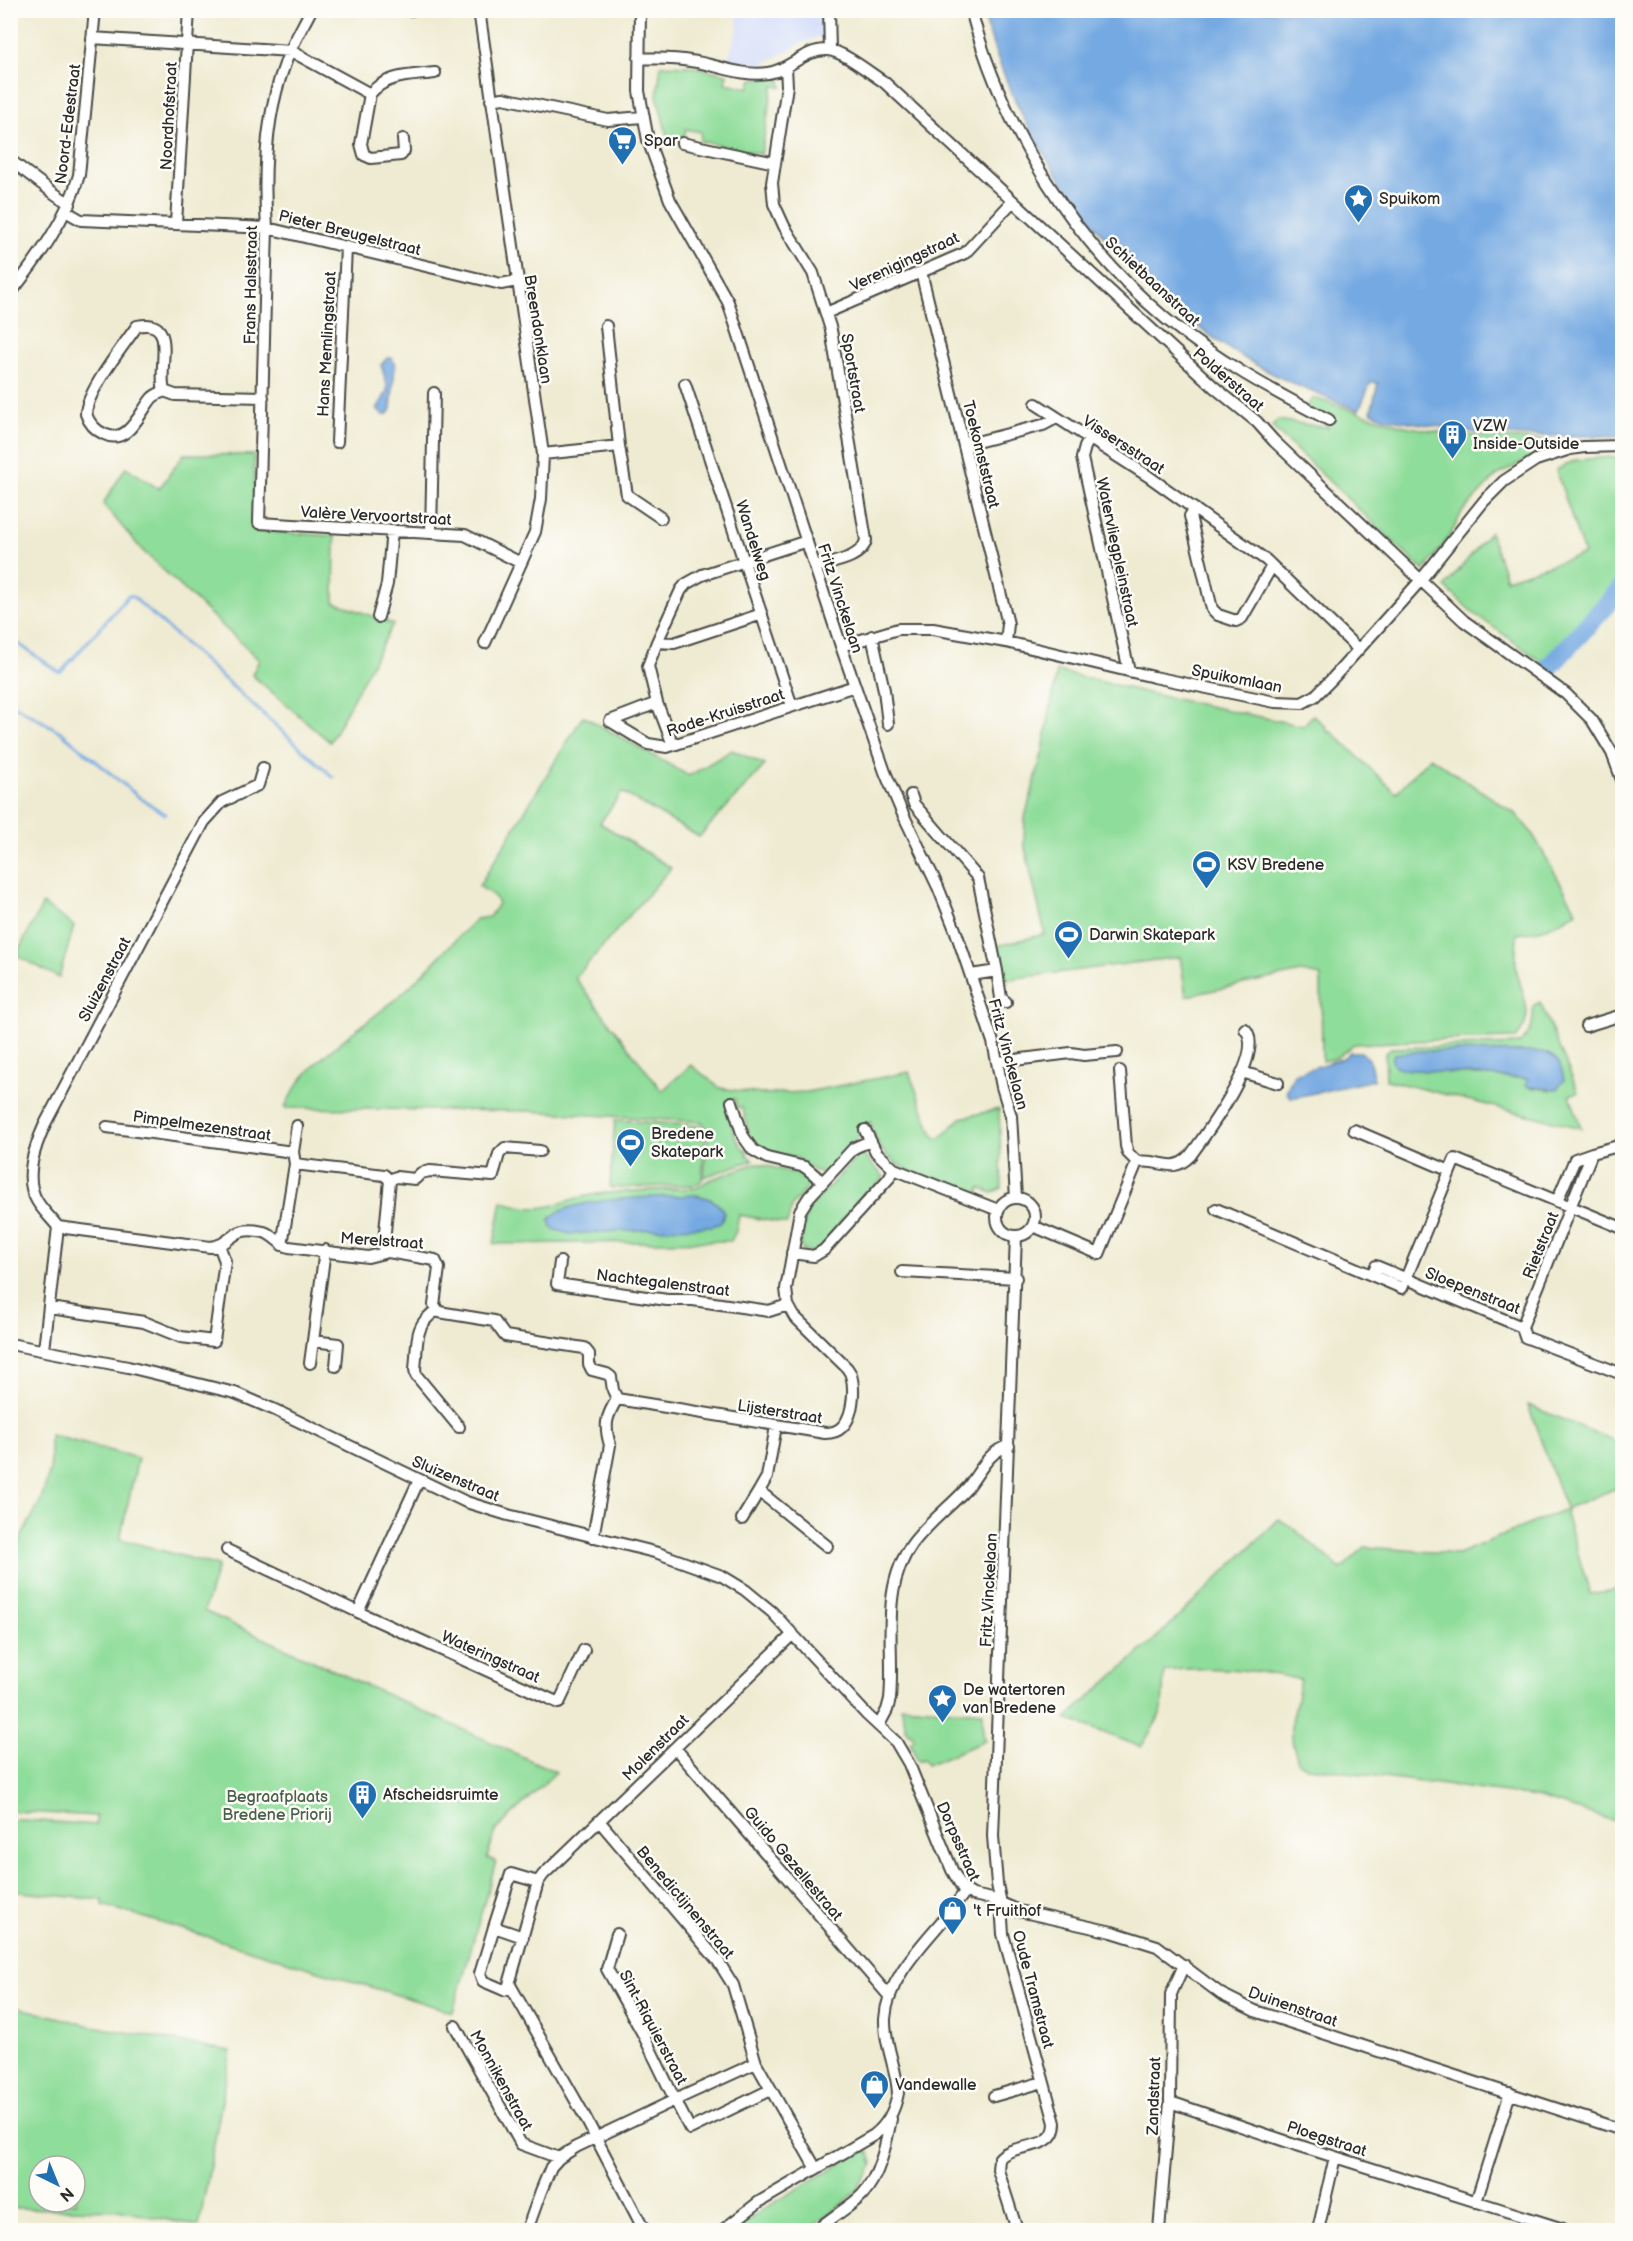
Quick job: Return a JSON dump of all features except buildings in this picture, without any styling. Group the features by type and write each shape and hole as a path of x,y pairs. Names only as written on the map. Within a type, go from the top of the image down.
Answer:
{"street":[{"name":"Noord-Edestraat","path":"10,294 68,208 79,175 95,10"},
{"name":"Noordhofstraat","path":"176,223 189,10"},
{"name":"Frans Halsstraat","path":"259,523 267,228 264,184 268,137 284,65 311,10"},
{"path":"402,10 412,10"},
{"name":"Breendonklaan","path":"479,10 543,454 541,499 535,532 485,643"},
{"name":"Fritz Vinckelaan","path":"640,10 639,58 642,117 660,178 670,200 728,302 855,686 900,810 938,887 971,975 998,1062 1011,1116 1016,1198"},
{"path":"639,58 690,61 746,73 768,73 786,67 808,54 830,50 829,10"},
{"name":"Schietbaanstraat","path":"971,10 986,57 1015,126 1058,197 1092,244 1157,310 1201,345 1301,406 1329,420"},
{"path":"92,38 291,51 370,94"},
{"name":"Polderstraat","path":"830,50 884,82 1214,387 1257,422 1274,441 1464,621 1573,701 1592,720 1612,753 1623,780"},
{"name":"Sportstraat","path":"786,67 787,86 772,183 774,204 784,226 813,273 826,313 841,383 866,540 863,548 857,553 815,567"},
{"path":"403,139 404,151 401,155 371,158 364,155 361,144 370,94 386,80 435,73"},
{"path":"492,100 503,98 608,120 642,117"},
{"path":"682,143 775,163"},
{"name":"Pieter Breugelstraat","path":"10,160 55,194 81,220 267,228 501,284 517,281"},
{"name":"Verenigingstraat","path":"826,313 965,253 1013,201"},
{"name":"Hans Memlingstraat","path":"337,442 346,248"},
{"name":"Toekomststraat","path":"921,272 1008,624 1006,642"},
{"path":"164,391 154,396 130,428 119,436 106,436 94,429 88,419 86,408 89,400 137,326 148,324 156,326 161,331 163,339 161,381 164,391 171,395 263,398"},
{"path":"606,326 619,446 627,495 661,518"},
{"name":"Wandelweg","path":"685,384 792,706"},
{"path":"431,533 434,393"},
{"name":"Vissersstraat","path":"1036,405 1148,476 1272,566 1358,649"},
{"path":"964,445 1043,425 1056,418"},
{"name":"Watervliegpleinstraat","path":"1089,440 1082,458 1129,671"},
{"path":"543,454 619,446"},
{"name":"Spuikomlaan","path":"841,646 897,629 925,628 1006,642 1129,671 1275,702 1296,704 1315,696 1420,581 1484,501 1504,481 1530,464 1552,455 1584,447 1623,446"},
{"path":"1194,509 1190,516 1212,609 1218,615 1236,621 1242,618 1272,566"},
{"name":"Valère Vervoortstraat","path":"259,523 465,535 521,563"},
{"path":"378,617 387,584 392,530"},
{"path":"673,745 657,703 648,666 681,590 686,584 702,575 807,541"},
{"path":"657,642 674,643 762,614"},
{"path":"872,636 885,690 888,724"},
{"name":"Rode-Kruisstraat","path":"657,703 610,722 648,744 663,748 855,686"},
{"name":"Sluizenstraat","path":"58,1227 36,1199 32,1186 32,1155 41,1132 204,822 222,802 258,785 263,768"},
{"path":"900,810 913,799 978,878 1001,998 1006,1002"},
{"path":"971,975 996,971"},
{"path":"1586,1026 1623,1015"},
{"path":"1120,1071 1126,1146 1131,1158 1137,1162 1149,1160 1173,1166 1182,1164 1202,1139 1239,1081 1252,1045 1245,1029"},
{"path":"998,1062 1071,1053 1084,1055 1117,1052"},
{"path":"1242,1072 1278,1083"},
{"path":"732,1102 744,1137 755,1152 766,1158 805,1167 822,1182"},
{"path":"282,1245 295,1164 293,1152 297,1126"},
{"name":"Pimpelmezenstraat","path":"107,1127 293,1152"},
{"path":"865,1130 880,1156 894,1169 998,1210"},
{"path":"1354,1130 1450,1171"},
{"path":"788,1305 786,1287 800,1211 822,1182 854,1148 870,1141"},
{"name":"Rietstraat","path":"1572,1207 1557,1202 1575,1159 1623,1145"},
{"path":"390,1180 396,1177 416,1179 421,1173 430,1171 493,1176 499,1154 505,1148 540,1151"},
{"name":"Rietstraat","path":"1522,1327 1593,1154"},
{"path":"1406,1280 1455,1159 1557,1202"},
{"path":"1033,1226 1099,1254 1137,1162"},
{"path":"295,1164 384,1175 390,1180"},
{"path":"792,1253 814,1256 824,1250 889,1178 894,1169"},
{"path":"382,1252 390,1180"},
{"path":"1016,1198 1025,1200 1032,1207 1035,1216 1033,1226 1026,1233 1016,1236 1000,1227 997,1218 998,1210 1005,1201 1016,1198"},
{"path":"1572,1207 1623,1228"},
{"name":"Sloepenstraat","path":"1216,1209 1402,1288 1406,1280 1522,1327 1525,1336 1623,1374"},
{"path":"44,1350 58,1227"},
{"name":"Merelstraat","path":"58,1227 202,1247 219,1245 238,1232 246,1230 269,1234 282,1245 314,1251 325,1250 368,1257 382,1252 428,1258 437,1262 439,1268 434,1301 437,1310"},
{"name":"Fritz Vinckelaan","path":"1001,1904 995,1866 992,1819 1016,1236"},
{"path":"50,1308 144,1322 181,1337 214,1341 225,1261 219,1245"},
{"path":"310,1363 325,1250"},
{"name":"Nachtegalenstraat","path":"560,1262 557,1284 769,1311 788,1305"},
{"path":"902,1272 1016,1278"},
{"name":"Lijsterstraat","path":"617,1399 776,1426 825,1433 836,1431 847,1420 854,1388 853,1377 796,1319 788,1305"},
{"path":"459,1426 416,1382 415,1369 420,1325 437,1310 494,1321 505,1336 584,1348 589,1354 591,1369 611,1377 617,1399 608,1413 606,1432 610,1445 593,1537"},
{"path":"313,1341 338,1344 336,1366"},
{"name":"Sluizenstraat","path":"10,1344 128,1367 235,1393 466,1502 485,1509 658,1553 722,1576 766,1606 867,1715 879,1725"},
{"path":"742,1520 768,1473 776,1426"},
{"path":"879,1725 890,1699 890,1615 892,1595 900,1569 917,1539 968,1487 996,1451 1009,1446"},
{"path":"358,1612 419,1480"},
{"path":"759,1491 827,1546"},
{"name":"Wateringstraat","path":"227,1550 559,1703 584,1650"},
{"name":"Molenstraat","path":"538,1882 793,1634"},
{"name":"Dorpsstraat","path":"723,2230 759,2202 874,2135 885,2123 892,2110 898,2089 885,2021 890,1997 902,1973 916,1953 966,1890 960,1886 952,1870 928,1808 902,1751 890,1734 879,1725"},
{"name":"Guido Gezellestraat","path":"675,1748 890,1997"},
{"name":"Benedictijnenstraat","path":"600,1822 718,1961 728,1977 740,2005 756,2062 816,2169"},
{"path":"511,1874 538,1882 510,1985 504,1990 485,1983 481,1979 511,1874"},
{"name":"Duinenstraat","path":"966,1890 1019,1911 1072,1922 1149,1943 1170,1954 1221,1994 1255,2011 1623,2130"},
{"name":"Oude Tramstraat","path":"1001,1904 1003,1934 1055,2122 1053,2134 1042,2143 1008,2151 1002,2155 998,2165 1017,2230"},
{"path":"494,1927 523,1936"},
{"name":"Sint-Riquierstraat","path":"617,1934 607,1969 643,2034 675,2100"},
{"name":"Zandstraat","path":"1159,2230 1170,2102 1171,1994 1184,1965"},
{"path":"510,1985 644,2230"},
{"name":"Monnikenstraat","path":"455,2026 521,2144 558,2158"},
{"path":"527,2230 541,2191 558,2158 576,2147 756,2062"},
{"path":"994,2096 1043,2082"},
{"path":"675,2100 690,2129 770,2090"},
{"path":"1476,2202 1510,2093"},
{"name":"Ploegstraat","path":"1170,2102 1563,2229"},
{"path":"818,2230 853,2203 869,2186 886,2143 892,2110"},
{"path":"1318,2230 1335,2157"}],"shaded area":[{"path":"726,11 822,11 823,35 802,43 761,65 728,59 738,28 737,13 726,13"}],"green space":[{"path":"661,65 690,66 727,74 725,83 749,88 752,79 778,77 782,87 773,86 761,154 700,141 701,132 686,129 683,141 668,139 657,96"},
{"path":"1313,398 1410,427 1510,439 1571,442 1537,454 1496,476 1462,512 1451,534 1424,571 1272,427 1278,420 1328,428 1322,421 1303,411"},
{"path":"184,454 254,455 255,531 335,536 334,602 393,624 330,742 252,675 259,660 142,550 103,504 126,467 159,489"},
{"path":"1622,456 1622,586 1548,666 1472,612 1445,587 1490,532 1506,579 1584,554 1556,470 1575,460"},
{"path":"1057,671 1156,695 1303,726 1313,715 1327,728 1329,733 1331,731 1396,793 1430,757 1516,814 1532,833 1577,912 1548,927 1517,934 1516,967 1527,1014 1526,1022 1516,1038 1354,1044 1336,1058 1322,1061 1321,976 1301,972 1186,996 1180,957 1002,980 997,946 1045,934 1024,843 1025,817 1043,750"},
{"path":"583,716 689,776 732,750 765,765 699,837 622,792 600,823 671,868 575,978 662,1091 691,1065 720,1088 761,1094 807,1092 909,1072 933,1135 939,1139 961,1118 999,1109 1002,1188 992,1193 980,1188 977,1195 911,1172 889,1157 881,1148 870,1122 861,1126 860,1135 827,1172 816,1172 796,1158 774,1152 772,1155 757,1147 747,1133 749,1132 742,1107 737,1108 735,1099 726,1101 729,1110 727,1111 736,1138 748,1152 746,1154 753,1160 704,1177 708,1131 702,1122 528,1111 285,1108 306,1074 321,1059 405,991 476,919 489,917 498,904 494,896 479,886"},
{"path":"43,904 74,926 59,978 16,955"},
{"path":"1540,1002 1578,1092 1570,1095 1581,1128 1386,1080 1385,1053 1391,1048 1519,1044 1527,1036 1531,1027 1533,1006","holes":["1421,1051 1514,1052 1550,1090 1529,1087 1528,1079 1403,1069"]},
{"path":"615,1120 701,1126 705,1130 702,1180 695,1185 611,1188"},
{"path":"859,1151 884,1177 840,1222 842,1225 824,1246 814,1252 803,1250 799,1243 801,1243 804,1221 810,1207 855,1159 853,1155"},
{"path":"756,1163 797,1174 799,1171 805,1173 811,1182 792,1206 787,1224 739,1215 736,1231 731,1241 494,1244 502,1201 517,1206 541,1208 598,1194 697,1188 707,1181"},
{"path":"1528,1405 1622,1444 1622,1486 1567,1508 1566,1514 1590,1594 1619,1589 1622,1615 1622,1823 1536,1797 1308,1767 1298,1762 1291,1737 1301,1680 1284,1676 1233,1670 1164,1671 1162,1709 1141,1747 1066,1718 1166,1629 1279,1519 1341,1569 1365,1547 1458,1554 1566,1509"},
{"name":"Begraafplaats Bredene Priorij","path":"50,1435 138,1458 120,1539 218,1566 204,1611 556,1772 495,1831 487,1858 496,1861 453,2012 103,1905 103,1900 11,1891 11,1819 96,1825 96,1816 11,1811 11,1664 16,1547 41,1500 50,1470"},
{"path":"901,1706 983,1712 985,1741 927,1765 924,1759 918,1761 910,1743 914,1740 913,1735 907,1732"},
{"path":"12,2006 92,2026 231,2051 199,2226 117,2210 87,2209 87,2154 27,2154 27,2208 11,2208"},
{"path":"863,2150 870,2153 873,2164 860,2184 845,2202 807,2230 736,2230 765,2208"}],"water":[{"name":"Spuikom","path":"983,11 1622,11 1622,436 1523,436 1479,433 1385,418 1371,412 1378,383 1371,382 1359,410 1293,384 1231,350 1189,319 1149,284 1111,245 1077,202 1046,157 1020,110 999,61"},
{"path":"387,358 392,358 395,365 391,409 388,414 384,415 377,409 387,392 381,365"},
{"path":"1421,1051 1542,1052 1552,1056 1558,1062 1564,1080 1557,1089 1528,1087 1526,1084 1528,1079 1403,1069 1395,1066 1392,1060 1394,1054"},
{"path":"1350,1052 1361,1052 1369,1059 1374,1080 1296,1097 1290,1097 1286,1092 1294,1074 1343,1058"},
{"path":"696,1195 719,1205 724,1212 721,1223 712,1226 570,1234 552,1229 549,1220 558,1212 594,1202 640,1197"}],"waterway":[{"path":"1549,667 1622,588"},
{"path":"10,638 59,672 62,671 128,596 132,596 333,777"},
{"path":"10,703 61,732 140,798 165,814"}],"place":[{"name":"Spar","path":"623,166"},
{"name":"Spuikom","path":"1358,224"},
{"name":"VZW Inside-Outside","path":"1452,460"},
{"name":"KSV Bredene","path":"1206,890"},
{"name":"Darwin Skatepark","path":"1068,960"},
{"name":"Bredene Skatepark","path":"630,1168"},
{"name":"De watertoren van Bredene","path":"942,1724"},
{"name":"Afscheidsruimte","path":"362,1820"},
{"name":"'t Fruithof","path":"952,1936"},
{"name":"Vandewalle","path":"874,2110"}]}
